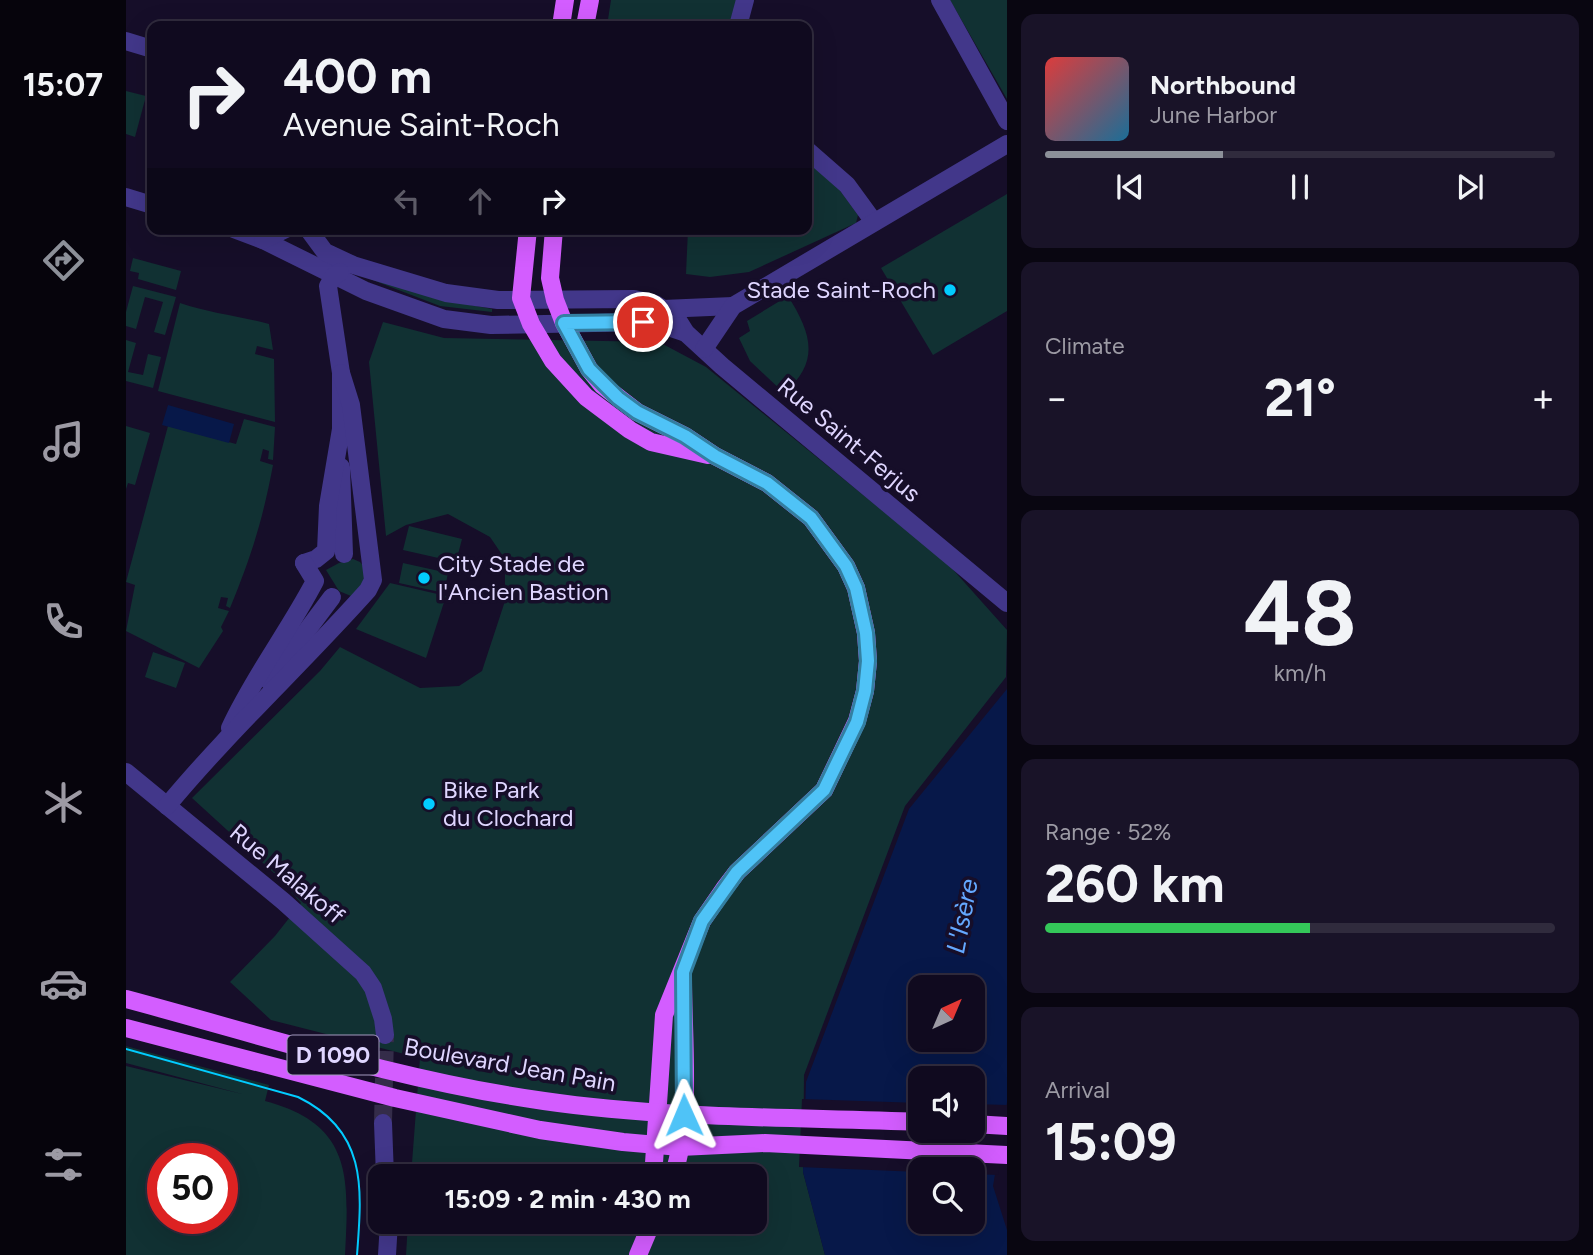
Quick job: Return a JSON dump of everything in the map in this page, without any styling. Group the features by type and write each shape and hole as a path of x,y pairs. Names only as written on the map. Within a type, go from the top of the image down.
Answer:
{"main road":[{"path":"562,21 565,0"},
{"path":"586,21 590,0"},
{"path":"527,235 521,298 531,324 554,361 569,379 608,415 651,442 715,456"},
{"path":"554,235 550,278 555,300 589,369 637,412 685,436 715,456 744,469 790,499 811,518 836,550 856,588 866,633 868,661 865,691 857,722 824,790 737,872 702,921 664,1015 659,1112 653,1164"},
{"path":"676,1164 684,1115 683,972"},
{"name":"Boulevard Jean Pain","path":"126,999 449,1084 543,1101 684,1115"},
{"name":"D 1090","path":"126,1027 395,1098 540,1130 602,1139 680,1147 765,1143 1007,1154"},
{"name":"D 1090","path":"684,1115 908,1122"},
{"path":"985,1125 1007,1126"},
{"path":"637,1255 640,1234"},
{"path":"637,1255 647,1234"}],"street":[{"path":"739,21 745,0"},
{"path":"940,0 1007,121"},
{"path":"126,41 147,47"},
{"path":"704,349 733,306 1007,144"},
{"path":"812,154 847,185 874,222"},
{"path":"126,197 147,203"},
{"path":"250,235 333,277 398,304 444,319 491,325 643,322 686,332"},
{"path":"263,240 273,235"},
{"path":"313,235 326,252 352,265 446,293 498,300 634,299 655,304 663,309 733,306"},
{"path":"344,555 341,373 328,286 333,277 352,265"},
{"name":"Rue Saint-Ferjus","path":"663,309 676,317 686,332 747,388 1007,603"},
{"path":"167,806 219,746 315,650 368,590 373,580 351,405 341,373"},
{"path":"304,564 326,551 329,495 341,429"},
{"path":"304,564 329,563 344,555 359,555 370,560"},
{"path":"304,564 318,573 327,584 332,597"},
{"path":"219,746 241,705 295,620 315,581 304,564"},
{"path":"332,597 356,604"},
{"path":"229,730 283,664 332,597"},
{"name":"Rue Malakoff","path":"126,772 283,901 363,973 373,988 385,1035"},
{"path":"383,1123 385,1164"},
{"path":"387,1255 388,1234"}],"green space":[{"path":"611,0 738,0 734,21 608,21"},
{"path":"950,0 1007,0 1007,99"},
{"path":"126,91 146,96 135,137 126,134"},
{"path":"812,165 836,185 858,215 856,223 749,272 710,277 686,274 688,235 812,235"},
{"name":"Stade Saint-Roch","path":"1007,194 1007,311 933,355 881,268"},
{"path":"133,258 181,271 176,290 138,279 139,273 130,271"},
{"path":"357,274 460,303 492,309 492,312 440,306"},
{"path":"133,286 176,297 165,335 154,332 163,302 145,297 136,329 126,326 126,312"},
{"path":"788,296 807,335 808,358 796,381 784,393 750,361 739,338 750,331 747,321"},
{"path":"180,303 269,324 273,350 257,346 255,354 274,359 275,422 158,391"},
{"path":"383,322 444,338 659,342 706,367 948,564 1007,630 1006,677 905,806 804,1075 803,1172 825,1255 406,1255 407,1234 767,1234 767,1164 412,1164 420,1058 271,1020 230,982 275,936 301,903 275,874 192,798 320,671 340,647 420,688 459,686 482,671 505,601 505,559 490,537 448,514 406,525 386,536 369,362"},
{"path":"126,340 136,343 128,372 143,375 148,354 161,357 153,388 126,381"},
{"path":"244,419 275,427 273,460 268,459 269,451 263,449 260,461 273,465 256,538 230,608 226,606 228,598 221,597 218,608 229,611 221,627 223,631 199,668 126,631 135,585 126,582 168,426 236,444"},
{"path":"126,426 150,433 135,485 128,483 126,489"},
{"path":"409,526 462,539 456,562 403,550"},
{"path":"353,559 365,568 360,589 351,596 339,591 326,570"},
{"name":"City Stade de l'Ancien Bastion","path":"403,563 448,573 444,593 399,583"},
{"path":"390,583 446,596 426,658 356,629"},
{"path":"153,652 185,663 176,688 145,677"},
{"path":"126,1046 269,1085 265,1101 294,1111 315,1124 330,1140 340,1158 345,1178 345,1255 126,1255 126,1066 242,1094 126,1063"}],"water":[{"path":"168,405 234,424 229,443 162,425"},
{"name":"L'Isère","path":"1007,689 1007,1102 993,1186 1007,1230 1007,1255 825,1255 803,1172 806,1082 909,809"}],"pier":[{"path":"802,1099 908,1103 908,1143 985,1143 985,1104 1007,1105 1007,1123 998,1175 985,1174 985,1157 908,1157 908,1172 799,1167"}],"tunnel":[{"path":"383,1123 385,1035"}],"tram line":[{"path":"126,1049 298,1097 321,1111 337,1127 349,1145 356,1164 360,1207 357,1255"}],"place":[{"name":"Stade Saint-Roch","path":"950,290"},
{"name":"City Stade de l'Ancien Bastion","path":"424,578"},
{"name":"Bike Park du Clochard","path":"429,804"}],"route":[{"path":"643,322 564,323 589,369 618,398 637,412 767,483 811,518 836,550 856,588 866,633 868,661 865,691 857,722 824,790 737,872 702,921 683,972 684,1115"}]}
